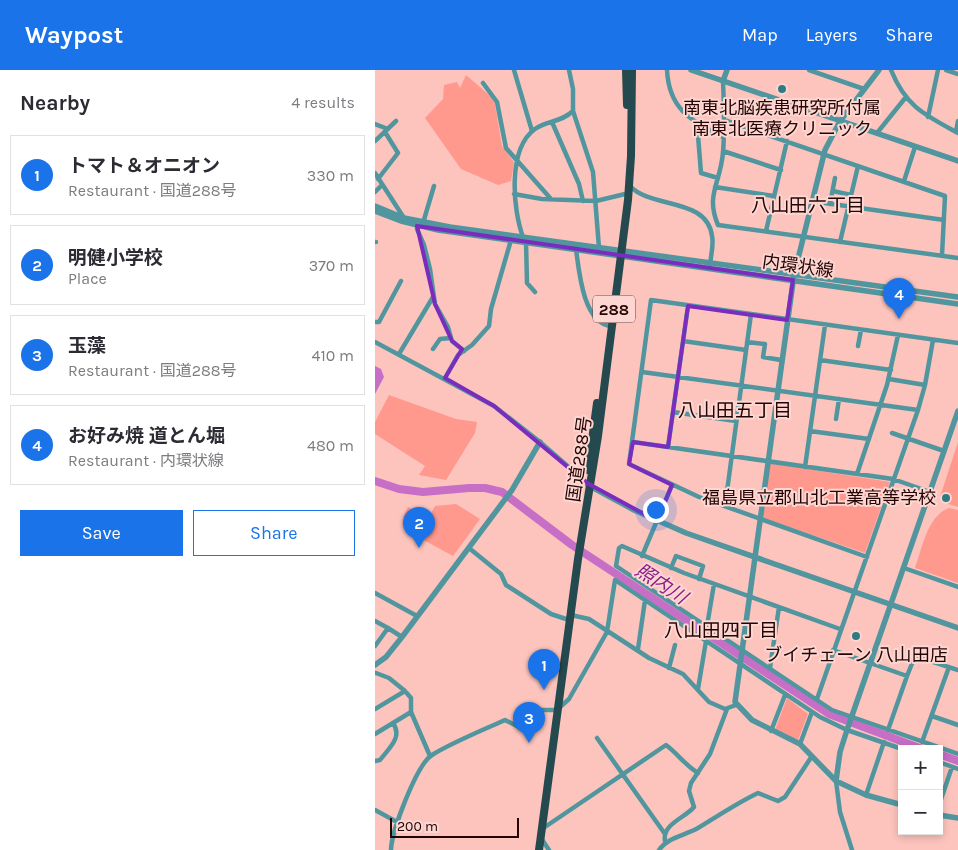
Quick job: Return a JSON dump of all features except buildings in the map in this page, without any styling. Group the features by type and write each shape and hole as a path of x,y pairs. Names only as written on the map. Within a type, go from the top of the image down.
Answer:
{"highway":[{"name":"国道288号","path":"626,70 626,197"},
{"name":"国道288号","path":"537,850 629,185 632,70"},
{"name":"国道288号","path":"537,850 556,709"}],"street":[{"path":"514,70 532,131"},
{"path":"569,70 573,89 573,111 592,170 599,248"},
{"path":"667,70 673,99 681,110 697,123 723,137"},
{"path":"691,70 958,161"},
{"path":"727,70 723,81 723,151 712,202 718,225 958,258"},
{"path":"809,70 865,89"},
{"path":"879,70 840,121 824,154 803,236 794,278 781,360 735,702 745,715 771,731 800,744 837,781 866,795 898,803"},
{"path":"891,70 906,97 918,111 957,132 958,121"},
{"path":"928,117 938,70"},
{"path":"946,70 958,74"},
{"path":"483,83 497,102 505,146 551,199"},
{"path":"877,133 906,97"},
{"path":"535,292 527,283 525,240 517,220 514,194 518,161 522,146 532,131 542,125 564,119 573,111"},
{"path":"724,120 945,196 942,255"},
{"path":"375,140 396,121"},
{"path":"553,122 579,184 583,201"},
{"path":"697,123 701,173 718,178"},
{"path":"375,124 386,131 398,153 379,179"},
{"path":"766,231 787,141"},
{"path":"904,181 915,146"},
{"path":"723,151 781,170"},
{"path":"840,242 858,166"},
{"path":"375,173 404,218"},
{"path":"831,204 835,178"},
{"path":"375,192 382,185"},
{"path":"629,185 641,195 685,208 705,219 712,236 710,265"},
{"path":"434,186 419,223 430,269 433,297 448,327 451,338 464,351"},
{"path":"715,187 774,196"},
{"path":"833,191 851,195"},
{"path":"514,194 596,202 641,195"},
{"path":"811,201 944,220"},
{"path":"375,206 419,223 525,240 794,278 958,297"},
{"path":"375,211 419,223 511,240 525,240"},
{"path":"445,378 459,355 489,326 492,304 511,240"},
{"path":"576,247 579,276 589,308 599,321 609,326"},
{"path":"576,247 599,248 608,251"},
{"name":"内環状線","path":"794,278 958,304"},
{"path":"375,322 379,322 401,281"},
{"path":"399,354 433,297"},
{"path":"867,556 725,506 671,485 629,464 651,300 958,343"},
{"path":"668,448 688,306"},
{"path":"725,506 751,314"},
{"path":"805,467 825,325"},
{"path":"858,346 861,330"},
{"path":"857,474 889,379 898,335"},
{"path":"433,350 440,339 451,338"},
{"path":"817,700 840,629 918,410 925,385 933,340"},
{"path":"683,341 746,350"},
{"path":"375,342 494,406 540,442 589,485 657,521 958,628"},
{"path":"747,342 765,344 763,357 781,360"},
{"path":"820,360 891,370"},
{"path":"642,372 918,410"},
{"path":"889,379 925,385"},
{"path":"836,419 839,399"},
{"path":"852,850 840,812 837,781 839,758 851,717 958,411"},
{"path":"673,412 736,420"},
{"path":"809,431 869,439"},
{"path":"892,433 945,451"},
{"path":"375,665 386,657 469,548 510,492 540,442"},
{"path":"633,442 893,479 930,492"},
{"path":"642,556 671,485"},
{"path":"840,629 699,579 620,545 617,566 832,710 958,753"},
{"path":"469,548 501,574 506,585 551,614 589,618 607,632 686,676 711,703 727,709 736,705"},
{"path":"671,568 676,556 703,566 699,579"},
{"path":"904,568 958,587"},
{"path":"391,850 391,838 397,822 415,782 430,756 505,720 525,730 539,710 556,709 569,699 607,632 615,580 811,712 847,730 898,747"},
{"path":"707,626 714,584"},
{"path":"375,593 417,616"},
{"path":"638,649 645,600"},
{"path":"770,668 779,607"},
{"path":"375,621 402,637"},
{"path":"375,646 388,628"},
{"path":"699,689 706,641"},
{"path":"669,668 675,645"},
{"path":"833,650 907,676"},
{"path":"888,730 915,656 958,670"},
{"path":"922,742 949,668"},
{"path":"376,673 389,678 405,690 411,698 411,712 430,756"},
{"path":"375,709 405,690"},
{"path":"771,731 785,694"},
{"path":"659,850 665,841 665,834 669,827 694,807 689,789 710,754 727,709"},
{"path":"375,734 411,712"},
{"path":"800,744 811,712"},
{"path":"932,716 958,725"},
{"path":"375,761 380,760 397,736 397,729 393,723"},
{"path":"597,738 665,834"},
{"path":"866,795 884,742"},
{"path":"549,850 540,833 666,745 682,759 685,765 698,773"},
{"path":"665,841 697,829 721,812 758,793 778,801 785,797 813,756"},
{"path":"943,764 958,769"},
{"path":"943,793 952,767"},
{"path":"375,810 397,822"},
{"path":"943,816 958,818"}],"highlighted area":[{"path":"417,226 793,280 787,320 688,306 668,447 633,442 629,464 672,485 657,521 587,483 494,406 445,378 462,349 452,341 435,304"}],"shaded area":[{"path":"466,75 494,99 502,146 514,162 511,181 498,185 461,169 425,118 443,99 444,85 457,82 460,88"},
{"path":"375,366 381,369 384,377 375,394"},
{"path":"389,395 456,419 477,422 475,433 446,480 419,475 425,466 375,434 375,422"},
{"path":"958,442 958,507 948,504 940,497"},
{"path":"770,463 890,482 865,553 763,518"},
{"path":"456,504 480,519 453,556 418,537 435,506"},
{"path":"408,507 427,518 421,527 403,517"},
{"path":"949,508 958,510 958,583 915,568 930,525 935,518"},
{"path":"787,698 808,714 798,740 775,730"}],"waterway":[{"name":"照内川","path":"375,481 399,489 423,492 469,488 485,488 502,492 572,545 829,714 911,745"},
{"name":"照内川","path":"943,755 958,761"}],"place":[{"name":"南東北脳疾患研究所付属 南東北医療クリニック","path":"782,89"},
{"name":"お好み焼 道とん堀","path":"899,319"},
{"name":"福島県立郡山北工業高等学校","path":"946,498"},
{"name":"明健小学校","path":"419,548"},
{"name":"ブイチェーン 八山田店","path":"856,636"},
{"name":"トマト＆オニオン","path":"544,690"},
{"name":"玉藻","path":"529,743"}],"district":[{"name":"八山田六丁目","path":"808,206"},
{"name":"八山田五丁目","path":"735,411"},
{"name":"八山田四丁目","path":"721,631"}]}
